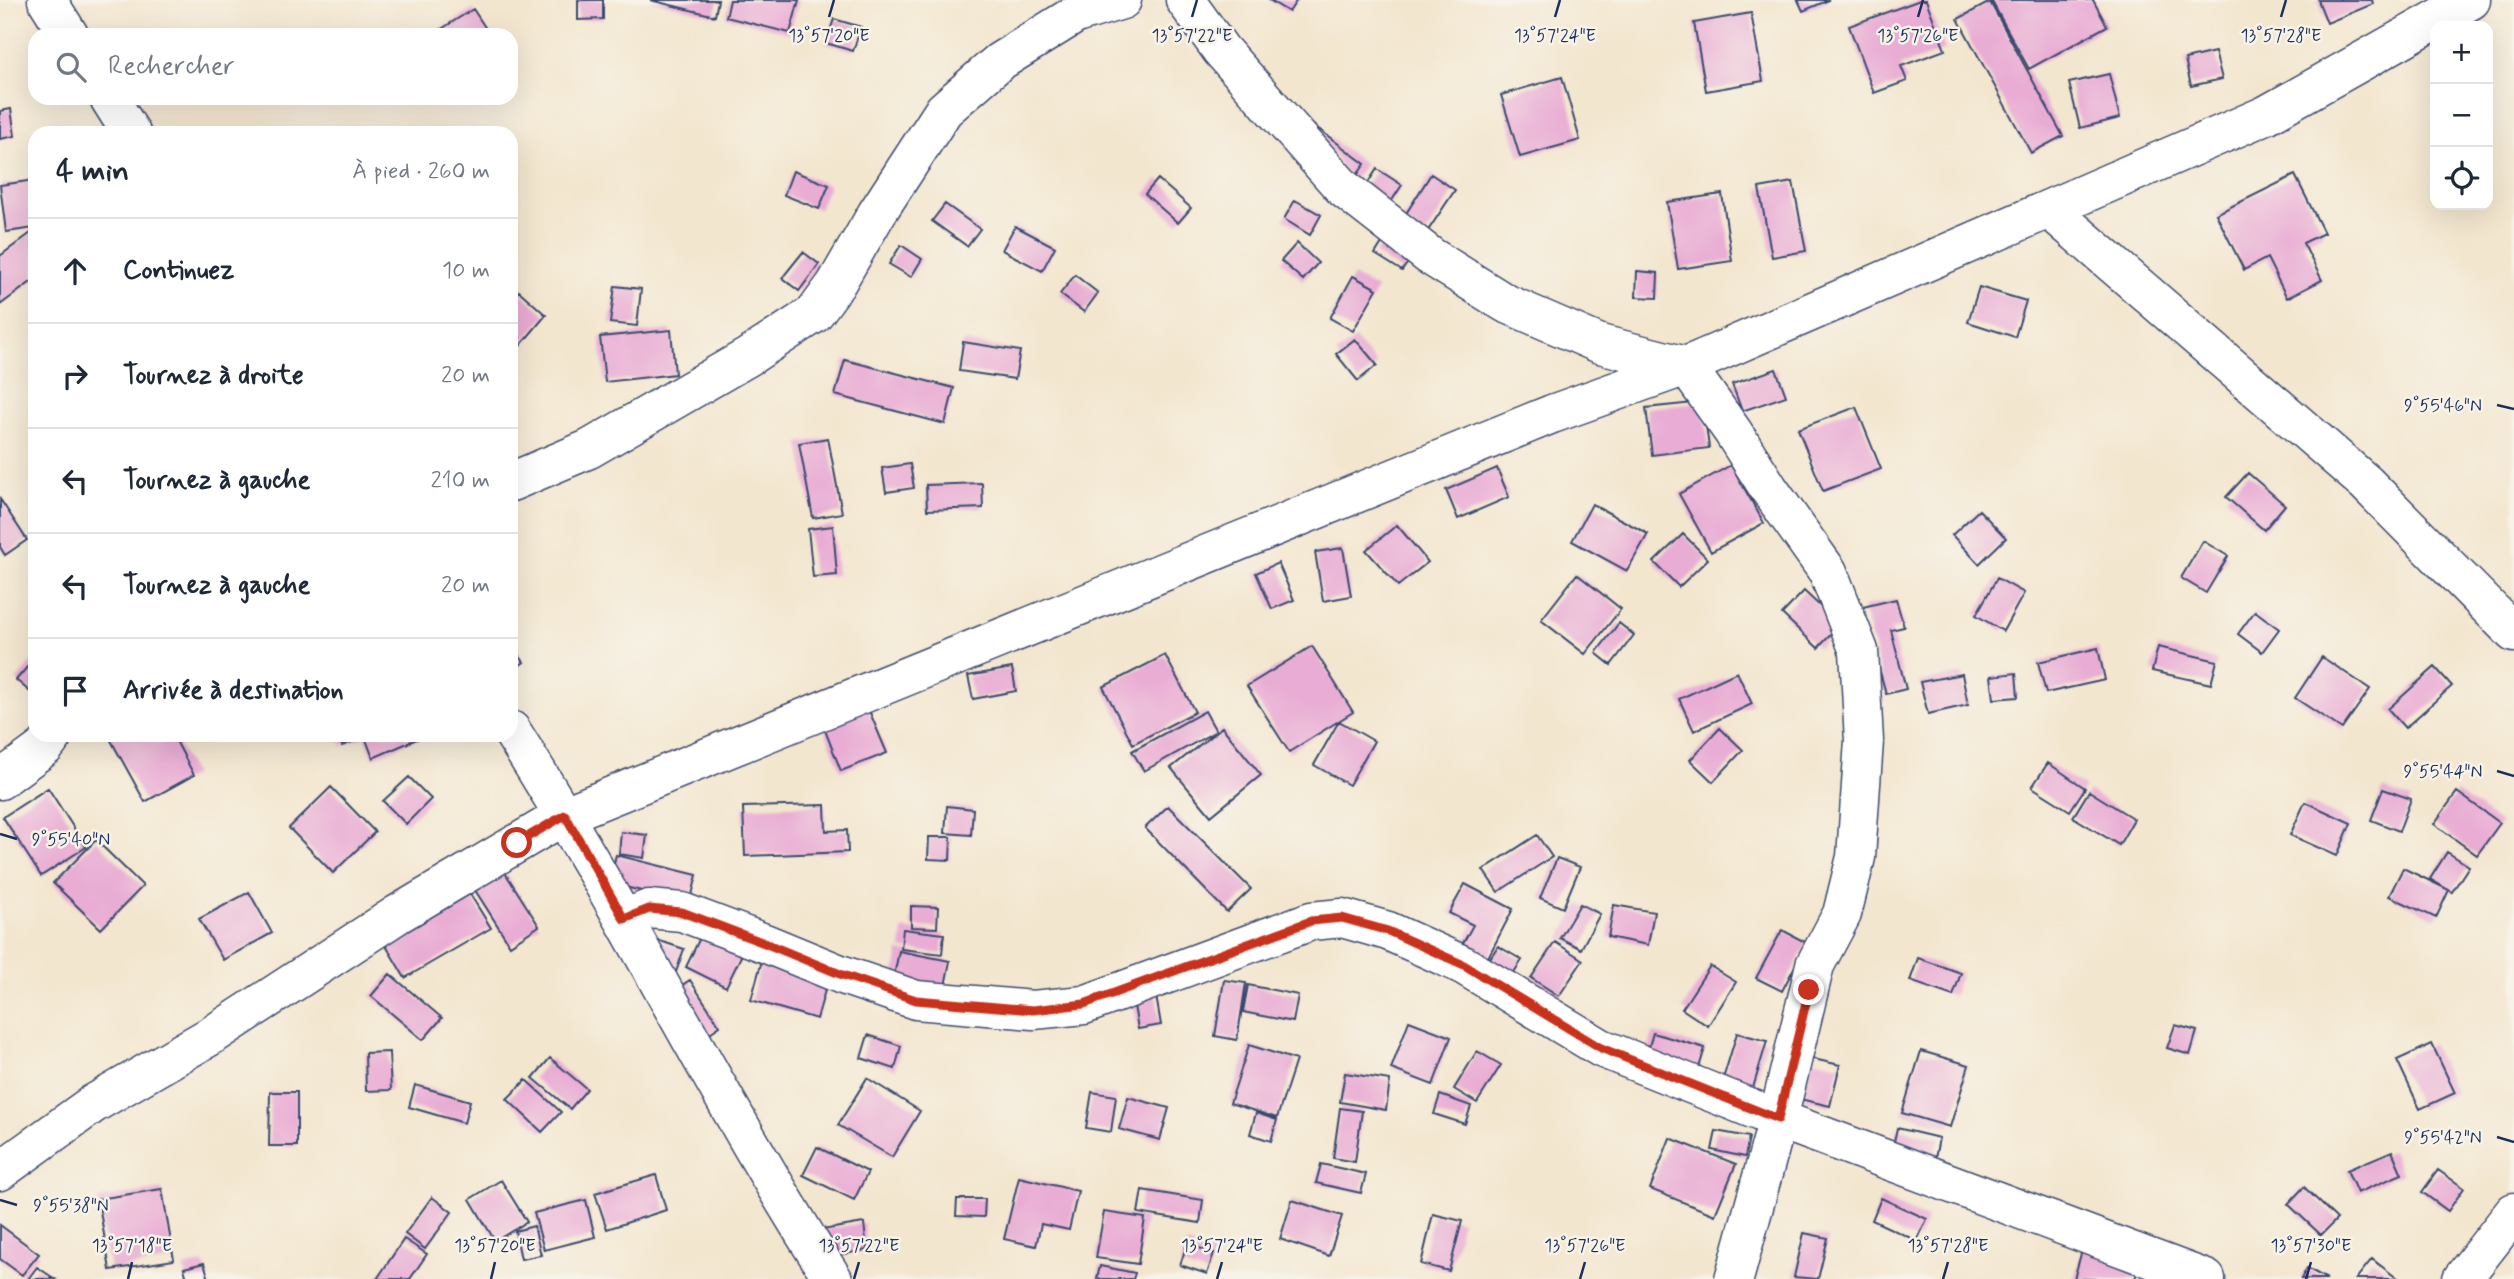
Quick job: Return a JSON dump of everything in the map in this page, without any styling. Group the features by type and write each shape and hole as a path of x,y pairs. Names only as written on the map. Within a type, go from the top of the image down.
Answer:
{"street":[{"path":"47,0 65,28"},
{"path":"518,479 589,449 748,357 814,314 836,284 877,213 944,110 999,62 1076,14 1122,0"},
{"path":"1185,0 1221,50 1343,188 1430,256 1505,303 1600,344 1686,366 1828,572 1859,651 1864,741 1856,858 1842,914 1815,965 1778,1119 1734,1279"},
{"path":"0,1171 93,1104 214,1034 398,914 565,815 1552,414 1686,366 2266,115 2471,0"},
{"path":"113,105 127,126"},
{"path":"2049,209 2366,483 2514,633"},
{"path":"518,741 565,815 784,1203 833,1279"},
{"path":"0,780 49,742"},
{"path":"624,919 649,909 682,912 840,974 916,1000 1033,1010 1084,1004 1311,921 1342,918 1388,931 1464,965 1601,1048 1778,1119 2206,1279"},
{"path":"2462,1279 2514,1212"}],"building":[{"path":"578,0 603,0 603,19 578,20"},
{"path":"650,0 718,0 715,16"},
{"path":"730,0 799,0 790,33 726,17"},
{"path":"1269,0 1297,0 1289,12"},
{"path":"1798,0 1829,0 1803,11"},
{"path":"1926,0 1945,50 1901,66 1907,81 1874,93 1849,26"},
{"path":"1991,0 2093,0 2107,26 2029,69"},
{"path":"2318,0 2372,0 2373,4 2327,23"},
{"path":"1990,2 2063,136 2031,153 1958,19"},
{"path":"473,9 485,28 443,28"},
{"path":"1751,13 1763,81 1706,91 1694,23"},
{"path":"834,19 861,27 853,51 826,43"},
{"path":"2215,52 2222,79 2191,86 2185,59"},
{"path":"2109,74 2120,118 2080,128 2069,83"},
{"path":"1562,77 1580,140 1520,157 1501,95"},
{"path":"11,109 15,136 0,139 0,111"},
{"path":"1312,124 1365,164 1352,182"},
{"path":"1377,169 1402,185 1387,208 1362,192"},
{"path":"793,171 829,185 819,209 784,195"},
{"path":"1431,174 1455,190 1425,235 1402,220"},
{"path":"2295,175 2324,233 2303,243 2322,280 2287,298 2267,258 2244,270 2216,214"},
{"path":"1158,179 1191,208 1178,223 1145,194"},
{"path":"28,181 28,229 6,232 0,185"},
{"path":"1793,182 1806,251 1772,257 1759,188"},
{"path":"1722,194 1732,261 1678,269 1667,202"},
{"path":"1295,200 1321,215 1310,235 1284,219"},
{"path":"945,204 980,229 967,246 932,221"},
{"path":"1015,226 1055,247 1042,271 1002,250"},
{"path":"28,235 28,284 0,305 0,256"},
{"path":"1387,235 1415,252 1402,271 1375,254"},
{"path":"1297,243 1318,263 1303,280 1281,261"},
{"path":"901,245 922,259 911,277 889,264"},
{"path":"803,252 819,264 799,291 782,278"},
{"path":"1637,271 1658,273 1657,298 1636,297"},
{"path":"1075,275 1098,293 1084,312 1060,294"},
{"path":"1353,276 1377,289 1353,331 1330,318"},
{"path":"615,286 641,289 637,326 610,323"},
{"path":"1979,287 2026,301 2015,337 1968,322"},
{"path":"518,292 546,315 520,346 518,344"},
{"path":"671,330 675,374 605,382 600,337"},
{"path":"1355,339 1377,365 1358,381 1336,354"},
{"path":"963,342 1020,351 1015,379 959,371"},
{"path":"845,360 954,388 945,424 835,395"},
{"path":"1776,369 1786,396 1742,411 1732,384"},
{"path":"1703,402 1709,448 1652,455 1646,408"},
{"path":"1856,407 1881,469 1823,491 1798,429"},
{"path":"828,438 842,513 813,518 799,443"},
{"path":"910,464 914,488 886,492 882,468"},
{"path":"1731,465 1764,523 1711,552 1679,494"},
{"path":"1497,468 1509,497 1458,519 1446,490"},
{"path":"2248,473 2285,505 2264,530 2226,497"},
{"path":"982,483 983,508 927,510 926,485"},
{"path":"0,499 27,540 5,555 0,547"},
{"path":"1592,504 1648,534 1627,571 1572,541"},
{"path":"1979,510 2006,538 1979,564 1952,535"},
{"path":"1397,525 1428,562 1398,586 1366,550"},
{"path":"833,526 837,575 813,577 808,529"},
{"path":"1683,534 1708,559 1679,587 1654,562"},
{"path":"2203,541 2228,556 2206,593 2181,578"},
{"path":"1343,548 1351,596 1323,601 1315,552"},
{"path":"1278,563 1294,600 1272,609 1256,573"},
{"path":"1577,574 1621,609 1585,654 1541,620"},
{"path":"1997,578 2024,593 2003,631 1976,615"},
{"path":"1804,591 1840,625 1818,648 1782,614"},
{"path":"1896,599 1904,627 1891,630 1906,689 1886,694 1863,607"},
{"path":"2255,611 2279,629 2262,652 2238,634"},
{"path":"1619,623 1634,635 1611,665 1596,653"},
{"path":"1312,646 1353,712 1289,752 1247,686"},
{"path":"2158,647 2217,661 2211,684 2152,671"},
{"path":"2098,648 2105,680 2046,693 2038,662"},
{"path":"518,654 524,662 518,667"},
{"path":"1165,655 1195,712 1133,744 1103,687"},
{"path":"2322,657 2370,689 2342,729 2295,698"},
{"path":"28,666 28,690 16,680"},
{"path":"2435,667 2452,686 2405,728 2388,709"},
{"path":"1012,668 1016,691 973,699 968,676"},
{"path":"1737,672 1752,704 1694,731 1679,699"},
{"path":"2016,673 2018,697 1994,699 1991,676"},
{"path":"1962,674 1968,705 1928,714 1920,682"},
{"path":"868,708 887,753 841,771 823,725"},
{"path":"1205,711 1216,731 1144,771 1132,751"},
{"path":"1339,721 1374,741 1349,785 1314,765"},
{"path":"1222,727 1261,775 1211,816 1171,768"},
{"path":"1720,728 1743,750 1713,782 1690,760"},
{"path":"112,742 177,742 194,775 145,802"},
{"path":"367,742 410,742 373,758"},
{"path":"2048,763 2085,788 2070,811 2032,787"},
{"path":"409,777 431,799 406,824 383,801"},
{"path":"331,787 375,832 333,873 289,828"},
{"path":"48,788 86,847 41,876 3,817"},
{"path":"2383,789 2411,799 2399,831 2371,820"},
{"path":"2089,791 2134,819 2119,845 2073,817"},
{"path":"2457,792 2500,823 2477,855 2434,824"},
{"path":"2305,802 2351,823 2337,856 2290,835"},
{"path":"825,805 826,831 847,830 848,852 745,856 743,807"},
{"path":"947,806 973,809 971,835 945,833"},
{"path":"1168,806 1251,889 1227,912 1145,828"},
{"path":"621,832 647,835 644,858 619,854"},
{"path":"1537,835 1552,857 1498,892 1483,870"},
{"path":"929,837 951,837 950,860 928,859"},
{"path":"96,840 143,886 101,929 53,883"},
{"path":"2447,852 2469,866 2452,892 2430,879"},
{"path":"616,855 697,875 690,903 609,883"},
{"path":"1557,858 1580,867 1563,908 1540,898"},
{"path":"2403,868 2449,890 2436,918 2389,896"},
{"path":"504,871 539,926 510,945 475,890"},
{"path":"1465,884 1513,909 1479,975 1453,961 1473,925 1449,913"},
{"path":"249,892 272,933 223,960 199,919"},
{"path":"470,894 491,928 405,978 385,944"},
{"path":"1580,904 1600,914 1581,949 1560,938"},
{"path":"1614,905 1654,912 1648,945 1608,937"},
{"path":"911,906 938,907 937,928 911,927"},
{"path":"705,927 746,946 726,987 686,967"},
{"path":"903,929 944,934 942,954 901,949"},
{"path":"1782,930 1807,943 1782,991 1756,978"},
{"path":"660,941 684,949 674,978 650,969"},
{"path":"1555,942 1583,960 1559,996 1531,978"},
{"path":"1498,946 1522,960 1504,987 1481,972"},
{"path":"899,951 950,961 943,996 892,986"},
{"path":"764,953 830,972 817,1019 751,1000"},
{"path":"1918,958 1961,973 1953,996 1910,981"},
{"path":"1710,966 1736,982 1708,1026 1682,1009"},
{"path":"390,974 442,1018 423,1040 371,996"},
{"path":"690,980 720,1026 692,1045 661,999"},
{"path":"1224,980 1246,983 1237,1040 1215,1036"},
{"path":"1154,984 1161,1025 1138,1029 1131,988"},
{"path":"1248,985 1298,995 1293,1022 1243,1012"},
{"path":"1409,1021 1451,1037 1433,1085 1391,1069"},
{"path":"2175,1025 2197,1031 2190,1055 2167,1048"},
{"path":"1653,1033 1705,1048 1694,1084 1642,1069"},
{"path":"1737,1033 1767,1041 1750,1098 1720,1089"},
{"path":"868,1035 901,1046 895,1069 861,1058"},
{"path":"2432,1044 2455,1093 2420,1109 2397,1060"},
{"path":"1249,1045 1296,1060 1277,1118 1230,1103"},
{"path":"1477,1051 1501,1065 1477,1103 1454,1089"},
{"path":"1921,1051 1969,1065 1950,1127 1902,1113"},
{"path":"389,1052 391,1090 366,1091 365,1053"},
{"path":"550,1058 587,1089 570,1109 533,1078"},
{"path":"1809,1058 1840,1065 1830,1106 1800,1099"},
{"path":"1345,1073 1390,1080 1386,1110 1340,1102"},
{"path":"867,1078 920,1111 892,1157 838,1125"},
{"path":"526,1080 561,1112 542,1132 507,1099"},
{"path":"415,1085 470,1101 464,1123 409,1107"},
{"path":"270,1092 297,1092 297,1146 269,1146"},
{"path":"1092,1092 1116,1096 1111,1132 1086,1128"},
{"path":"1440,1095 1471,1106 1465,1124 1434,1114"},
{"path":"1128,1097 1169,1108 1160,1140 1119,1129"},
{"path":"1340,1108 1362,1111 1355,1162 1333,1158"},
{"path":"1256,1113 1277,1120 1271,1141 1250,1134"},
{"path":"1897,1128 1939,1138 1934,1164 1891,1155"},
{"path":"1716,1131 1749,1137 1745,1157 1712,1150"},
{"path":"1670,1138 1736,1164 1715,1215 1650,1189"},
{"path":"817,1147 868,1172 854,1200 803,1175"},
{"path":"2392,1151 2402,1174 2357,1193 2347,1170"},
{"path":"1321,1164 1366,1174 1361,1193 1316,1183"},
{"path":"2438,1170 2464,1188 2448,1211 2422,1192"},
{"path":"656,1175 666,1210 607,1229 595,1193"},
{"path":"1019,1177 1078,1191 1069,1230 1041,1224 1036,1246 1004,1239"},
{"path":"501,1180 527,1222 495,1241 470,1199"},
{"path":"2304,1187 2337,1219 2321,1235 2288,1204"},
{"path":"162,1189 174,1260 110,1270 98,1199"},
{"path":"1142,1190 1203,1200 1200,1223 1138,1213"},
{"path":"432,1197 452,1212 425,1249 405,1234"},
{"path":"1881,1198 1927,1219 1917,1241 1872,1220"},
{"path":"957,1199 985,1199 984,1217 956,1216"},
{"path":"586,1200 595,1237 544,1250 534,1213"},
{"path":"1292,1200 1342,1216 1329,1256 1280,1239"},
{"path":"1104,1212 1145,1218 1138,1264 1096,1258"},
{"path":"1433,1214 1462,1221 1449,1271 1421,1264"},
{"path":"864,1223 867,1250 820,1258 816,1231"},
{"path":"0,1225 39,1254 22,1275 0,1259"},
{"path":"534,1226 541,1255 521,1259 515,1231"},
{"path":"1804,1233 1828,1238 1818,1279 1794,1277"},
{"path":"404,1239 427,1254 410,1279 377,1279"},
{"path":"2084,1243 2141,1259 2135,1279 2074,1279"},
{"path":"1187,1244 1214,1253 1207,1274 1180,1265"},
{"path":"2372,1259 2398,1279 2356,1279"},
{"path":"204,1263 209,1279 187,1279 184,1268"},
{"path":"1100,1266 1135,1273 1133,1279 1097,1279"},
{"path":"37,1267 55,1279 28,1279"},
{"path":"2307,1268 2327,1279 2301,1279"}],"route":[{"path":"517,843 565,815 624,919 649,909 682,912 840,974 916,1000 995,1008 1033,1010 1084,1004 1145,984 1311,921 1342,918 1388,931 1464,965 1601,1048 1778,1119 1809,990"}]}
